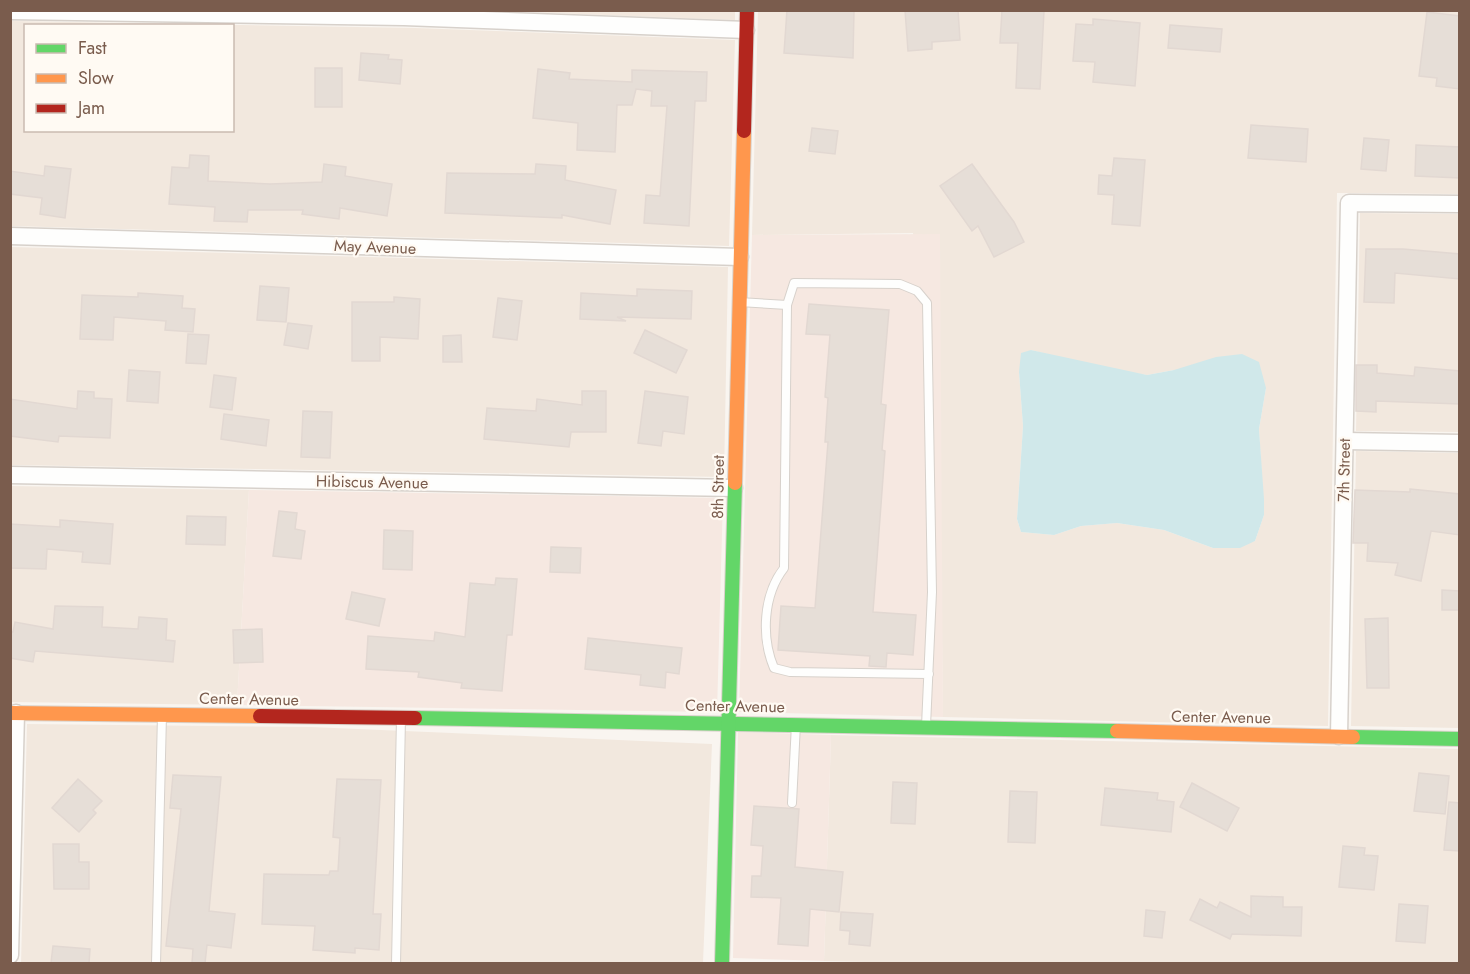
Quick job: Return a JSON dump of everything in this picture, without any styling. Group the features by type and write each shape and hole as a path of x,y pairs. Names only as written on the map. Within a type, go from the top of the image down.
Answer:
{"street":[{"name":"8th Street","path":"722,963 747,10"},
{"path":"10,11 404,14 746,30"},
{"name":"7th Street","path":"1339,736 1349,203 1460,204"},
{"name":"May Avenue","path":"10,236 740,257"},
{"path":"1345,441 1460,442"},
{"name":"Hibiscus Avenue","path":"10,475 734,488"},
{"path":"10,955 13,713"},
{"name":"Center Avenue","path":"13,713 728,722 1460,739"}],"lane":[{"path":"926,727 929,674 932,592 927,303 917,291 900,284 794,283 787,305 784,568 775,579 767,601 768,654 774,668 790,672 929,674"},
{"path":"739,302 787,305"},
{"path":"156,963 162,715"},
{"path":"396,963 401,718"},
{"path":"792,803 796,724"}],"shaded area":[{"path":"500,10 735,10 735,20 500,11"},
{"path":"758,11 1459,11 1459,194 1337,193 1328,726 943,717 940,479 913,233 752,235","holes":["1031,350 1112,370 1147,375 1174,370 1266,388 1259,429 1264,515 1255,541 1213,548 1164,530 1117,523 1081,526 1054,535 1021,532 1017,519 1023,426 1019,372"]},
{"path":"11,21 184,24 24,24 24,132 234,132 234,25 415,28 735,40 729,246 11,226"},
{"path":"1360,213 1459,214 1459,432 1356,431"},
{"path":"940,234 943,717 739,712 752,235"},
{"path":"11,247 728,267 724,477 11,465"},
{"path":"1356,451 1459,453 1459,728 1351,726"},
{"path":"11,486 249,490 237,705 11,702"},
{"path":"249,490 723,498 717,712 237,705"},
{"path":"27,724 311,727 712,744 703,963 21,964"},
{"path":"738,732 831,735 824,961 733,958"},
{"path":"831,735 1459,749 1459,963 948,964 824,961"}],"water":[{"path":"1031,350 1147,375 1174,370 1216,357 1242,354 1259,362 1266,388 1259,429 1264,515 1255,541 1240,548 1213,548 1164,530 1117,523 1081,526 1054,535 1021,532 1017,519 1023,426 1019,372 1021,353"}],"building":[{"path":"787,10 854,10 853,58 784,53"},
{"path":"905,10 958,10 960,40 932,42 932,49 908,51"},
{"path":"1002,10 1044,11 1040,89 1016,88 1018,43 1000,43"},
{"path":"1427,12 1460,16 1460,89 1436,86 1437,78 1419,76"},
{"path":"1093,19 1140,23 1135,86 1093,82 1095,62 1073,61 1076,24 1093,25"},
{"path":"1170,25 1222,29 1220,52 1168,48"},
{"path":"361,53 389,55 388,59 402,60 400,84 359,80"},
{"path":"315,68 342,68 342,107 315,107"},
{"path":"538,69 570,73 569,79 632,82 632,70 707,72 706,101 695,101 689,226 644,223 646,195 660,196 667,106 651,106 652,91 636,89 632,105 617,105 615,152 577,150 578,123 533,118"},
{"path":"1251,125 1308,129 1306,162 1248,158"},
{"path":"812,128 838,131 835,154 809,151"},
{"path":"1364,138 1389,140 1386,171 1361,169"},
{"path":"1416,145 1460,147 1460,178 1415,176"},
{"path":"190,155 209,156 208,181 270,184 322,182 324,164 346,167 345,176 392,184 387,216 340,208 339,219 302,214 303,210 248,210 247,222 214,221 215,207 169,204 172,167 189,168"},
{"path":"1114,158 1145,160 1140,226 1112,224 1114,195 1098,194 1099,175 1112,176"},
{"path":"536,164 566,166 565,180 616,190 610,224 562,215 562,218 445,213 447,173 535,174"},
{"path":"972,164 1014,222 1024,242 994,257 978,226 972,231 940,186"},
{"path":"45,166 71,169 65,218 40,214 42,198 10,194 10,171 44,176"},
{"path":"1366,249 1403,249 1460,254 1460,279 1395,273 1394,303 1364,302"},
{"path":"260,286 289,288 286,322 257,320"},
{"path":"637,289 692,291 691,319 617,317 626,321 580,319 581,293 637,296"},
{"path":"138,293 183,296 182,308 195,309 193,332 165,330 166,321 114,317 113,340 80,339 82,295 138,297"},
{"path":"394,297 420,299 418,339 380,337 380,361 352,361 352,302 394,302"},
{"path":"498,298 522,301 517,340 493,337"},
{"path":"809,304 889,310 881,404 886,405 882,450 885,451 873,612 916,615 913,655 887,653 886,667 869,666 870,656 778,650 781,606 815,608 828,442 825,442 828,398 825,397 830,335 806,334"},
{"path":"288,323 312,326 308,349 284,345"},
{"path":"645,330 687,350 676,373 634,353"},
{"path":"188,334 209,335 206,364 186,363"},
{"path":"461,335 462,362 443,362 443,336"},
{"path":"1356,365 1377,365 1377,373 1414,376 1415,367 1460,371 1460,404 1376,401 1376,412 1356,411"},
{"path":"129,370 160,372 158,403 127,401"},
{"path":"214,375 236,378 232,410 210,407"},
{"path":"78,391 94,392 94,398 112,399 110,438 59,436 58,442 10,436 10,399 77,409"},
{"path":"582,391 606,391 606,432 571,432 569,447 484,439 487,408 536,411 537,399 582,405"},
{"path":"645,391 688,397 684,434 663,431 661,446 638,443"},
{"path":"303,411 332,412 330,458 301,457"},
{"path":"224,414 269,420 266,446 221,439"},
{"path":"1410,489 1460,494 1460,535 1431,531 1421,581 1395,575 1398,563 1367,561 1368,543 1353,543 1355,490 1410,492"},
{"path":"279,511 297,513 295,529 305,531 301,559 273,556"},
{"path":"187,516 226,517 225,545 186,544"},
{"path":"60,520 113,524 110,564 82,562 83,552 47,549 46,569 10,568 10,524 60,527"},
{"path":"384,530 413,531 412,570 383,569"},
{"path":"551,547 581,548 580,573 550,572"},
{"path":"496,578 517,579 512,635 507,635 502,691 461,688 462,683 418,677 419,672 366,669 368,636 434,641 435,632 465,637 470,583 495,585"},
{"path":"1442,590 1460,591 1460,610 1442,610"},
{"path":"352,592 385,599 379,626 346,619"},
{"path":"55,606 103,607 102,627 138,629 139,617 167,619 166,640 175,641 173,662 35,651 33,662 10,658 10,632 13,632 15,622 53,629"},
{"path":"1388,618 1389,688 1367,688 1365,619"},
{"path":"262,629 263,662 234,663 233,630"},
{"path":"588,638 682,648 679,674 666,672 665,688 640,685 641,675 585,669"},
{"path":"1419,773 1449,776 1445,814 1414,811"},
{"path":"173,775 221,777 209,911 235,914 231,948 207,945 205,963 192,963 193,949 166,946 181,809 170,808"},
{"path":"78,779 102,801 93,810 96,813 79,832 52,808"},
{"path":"337,779 381,780 373,914 381,914 379,950 355,948 355,953 313,950 315,926 262,924 264,874 329,875 330,871 338,871 340,838 333,837"},
{"path":"893,782 917,783 915,824 891,823"},
{"path":"1192,783 1239,808 1227,831 1180,807"},
{"path":"1105,788 1158,793 1157,800 1174,802 1171,832 1101,825"},
{"path":"1010,791 1037,792 1035,843 1008,842"},
{"path":"1449,802 1460,803 1460,851 1444,850"},
{"path":"754,806 799,809 795,867 843,872 839,912 810,909 808,946 778,944 781,898 751,897 752,876 761,876 763,846 751,845"},
{"path":"53,844 79,844 79,862 89,862 89,889 54,889"},
{"path":"1343,846 1365,848 1364,855 1378,856 1374,890 1339,887"},
{"path":"1251,896 1283,897 1283,907 1302,907 1301,936 1232,934 1230,939 1190,920 1200,899 1217,908 1220,902 1251,917"},
{"path":"1399,904 1428,906 1425,943 1396,941"},
{"path":"1146,910 1165,912 1162,938 1144,936"},
{"path":"841,912 873,914 870,946 849,944 850,931 840,930"},
{"path":"53,946 90,949 89,963 51,963"}],"traffic: fast":[{"path":"722,964 735,483"},
{"path":"415,718 1117,731"},
{"path":"1353,737 1460,739"}],"traffic: slow":[{"path":"735,483 744,131"},
{"path":"10,713 260,716"},
{"path":"1117,731 1353,737"}],"traffic: jam":[{"path":"744,131 747,10"},
{"path":"260,716 415,718"}]}
